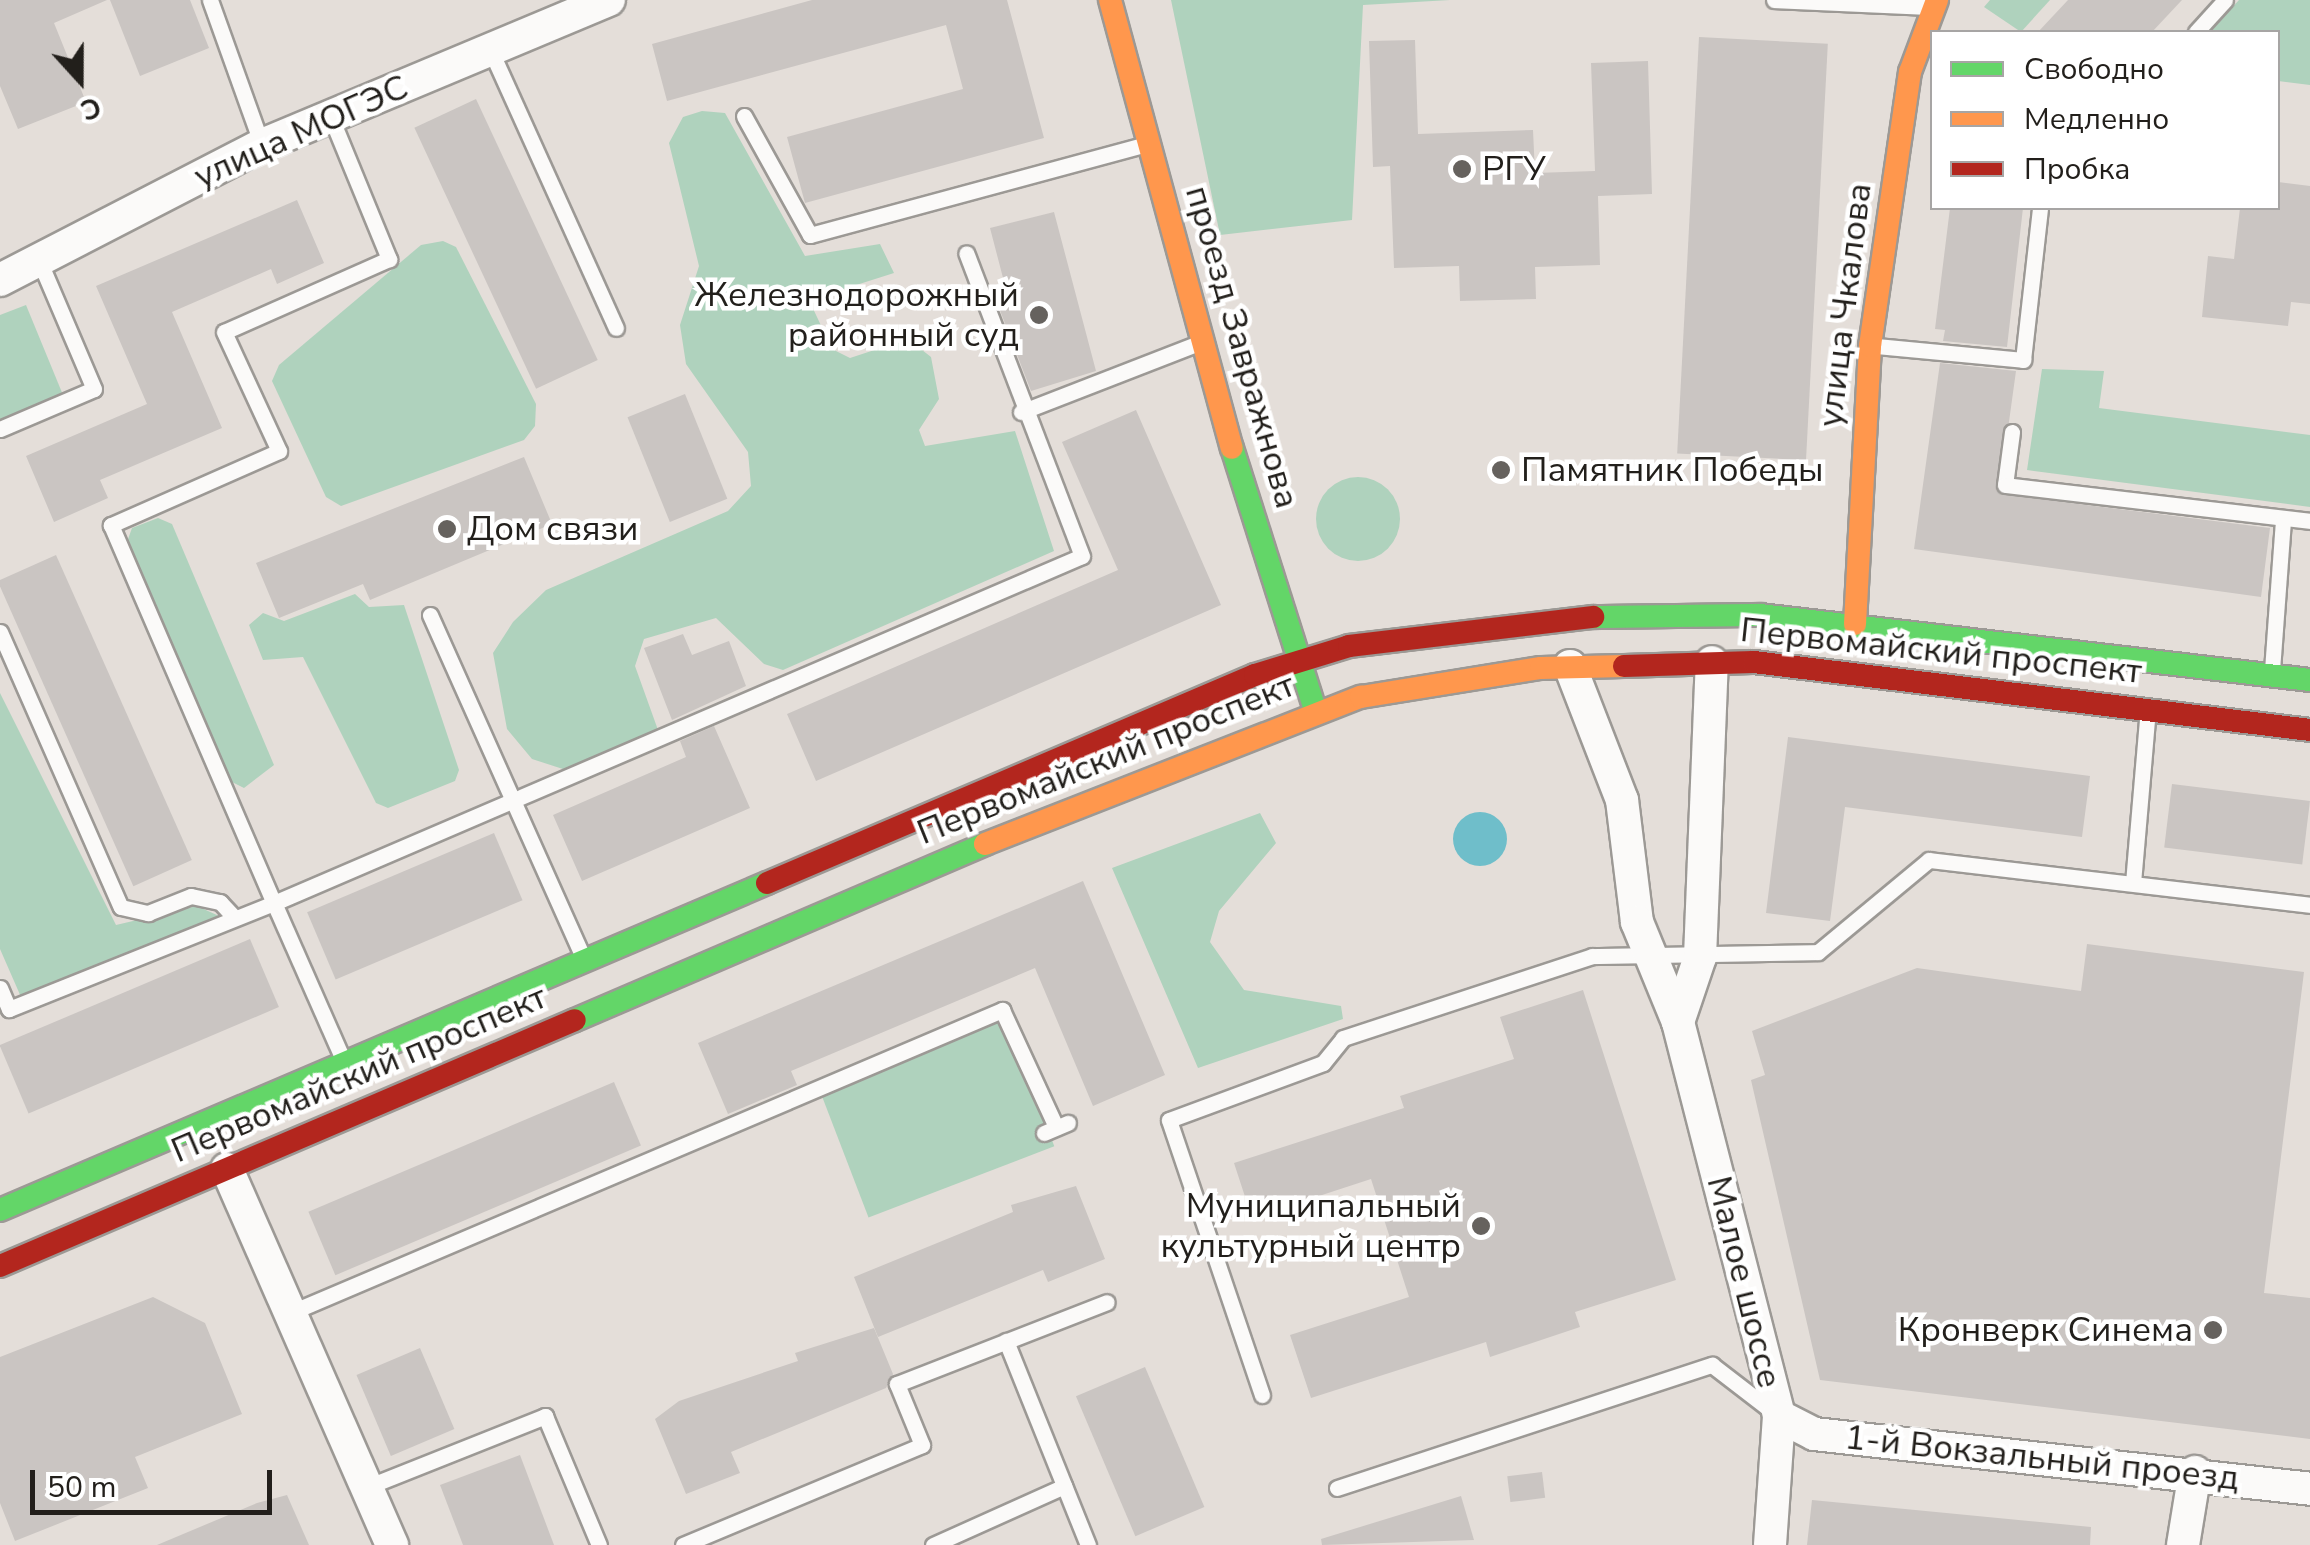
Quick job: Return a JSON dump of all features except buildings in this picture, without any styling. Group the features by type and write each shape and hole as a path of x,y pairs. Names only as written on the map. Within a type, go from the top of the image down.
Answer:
{"main road":[{"name":"проезд Завражнова","path":"1110,0 1199,342 1315,710"},
{"name":"улица Чкалова","path":"1855,624 1870,346 1910,72 1934,4"},
{"name":"Первомайский проспект","path":"0,1210 1299,659 1540,617 1668,612 1855,624 2310,680"},
{"name":"Первомайский проспект","path":"0,1266 1315,710 1570,666 1712,662 2310,730"}],"street":[{"name":"улица МОГЭС","path":"0,280 262,144 609,0"},
{"path":"1678,1022 1700,956 1712,662"},
{"name":"Малое шоссе","path":"1570,666 1618,784 1628,884 1678,1022 1778,1416 1770,1545"},
{"path":"227,1169 392,1545"},
{"name":"1-й Вокзальный проезд","path":"1778,1416 1814,1434 2195,1472 2310,1489"},
{"path":"2184,1545 2195,1472"}],"lane":[{"path":"210,0 262,144"},
{"path":"1774,0 1934,4"},
{"path":"2198,30 2225,0"},
{"path":"490,48 616,328"},
{"path":"330,115 390,259 224,332 280,451 111,525 344,1063"},
{"path":"744,116 810,235 1148,144"},
{"path":"1870,346 2022,360 2040,210"},
{"path":"0,988 9,1009 514,802 1082,556 1020,412 966,253"},
{"path":"0,429 94,388 39,260"},
{"path":"1020,412 1199,342"},
{"path":"2012,432 2005,485 2310,521"},
{"path":"2271,676 2283,519"},
{"path":"430,615 584,961"},
{"path":"0,632 121,907 148,913 190,896 220,902 234,917"},
{"path":"2132,883 2148,710"},
{"path":"1262,1396 1169,1120 1324,1063 1361,1032 1592,956 1655,958 1818,952 1928,860 2310,905"},
{"path":"292,1312 1002,1010 1056,1127"},
{"path":"683,1545 922,1445 897,1384 1107,1302"},
{"path":"1006,1341 1088,1545"},
{"path":"1337,1488 1712,1365 1778,1416"},
{"path":"367,1487 545,1416 599,1545"},
{"path":"933,1545 1064,1486"}],"green space":[{"path":"1171,0 1450,0 1363,5 1352,220 1220,235"},
{"path":"1990,0 2050,0 2023,30 1984,7"},
{"path":"2239,0 2310,0 2310,85 2280,81 2280,30 2212,30"},
{"path":"702,111 725,113 805,256 880,244 894,273 809,300 832,349 850,358 908,339 931,357 939,399 919,430 925,446 1015,431 1054,551 783,670 764,664 716,618 644,639 635,666 658,730 566,770 532,759 507,729 493,653 513,622 546,590 728,511 751,486 748,452 686,364 680,325 699,266 669,143 683,117"},
{"path":"443,241 456,247 536,404 535,426 524,440 341,506 326,497 272,381 279,365 421,245"},
{"path":"26,305 63,395 0,422 0,315"},
{"path":"2042,369 2104,371 2099,408 2310,435 2310,507 2027,470"},
{"path":"1358,477 1374,480 1388,489 1397,503 1397,535 1388,549 1374,558 1358,561 1342,558 1328,549 1319,535 1316,519 1319,503 1328,489 1342,480"},
{"path":"158,518 172,524 274,765 244,788 230,781 127,542 132,528"},
{"path":"355,594 369,607 404,605 459,770 455,781 388,808 376,803 303,657 263,660 249,625 263,613 284,621"},
{"path":"0,693 116,925 197,906 219,916 21,997 0,949"},
{"path":"1260,813 1276,843 1219,911 1210,942 1244,990 1341,1006 1343,1019 1198,1068 1112,868"},
{"path":"1002,1010 1054,1146 869,1218 816,1081"}],"water":[{"path":"1480,812 1499,820 1507,839 1499,858 1480,866 1461,858 1453,839 1461,820"}],"traffic: fast":[{"path":"1232,448 1315,710"},
{"path":"1593,617 1760,615 2310,680"},
{"path":"575,1020 985,844"},
{"path":"0,1210 767,883"}],"traffic: slow":[{"path":"1110,0 1232,448"},
{"path":"1855,624 1870,346 1910,72 1937,0"},
{"path":"985,844 1361,697 1541,668 1624,666"}],"traffic: jam":[{"path":"767,883 1255,675 1349,646 1593,617"},
{"path":"1624,666 1754,662 2310,730"},
{"path":"0,1266 575,1020"}],"place":[{"name":"РГУ","path":"1462,169"},
{"name":"Железнодорожный районный суд","path":"1039,315"},
{"name":"Памятник Победы","path":"1501,470"},
{"name":"Дом связи","path":"447,529"},
{"name":"Муниципальный культурный центр","path":"1481,1226"},
{"name":"Кронверк Синема","path":"2213,1330"}]}
